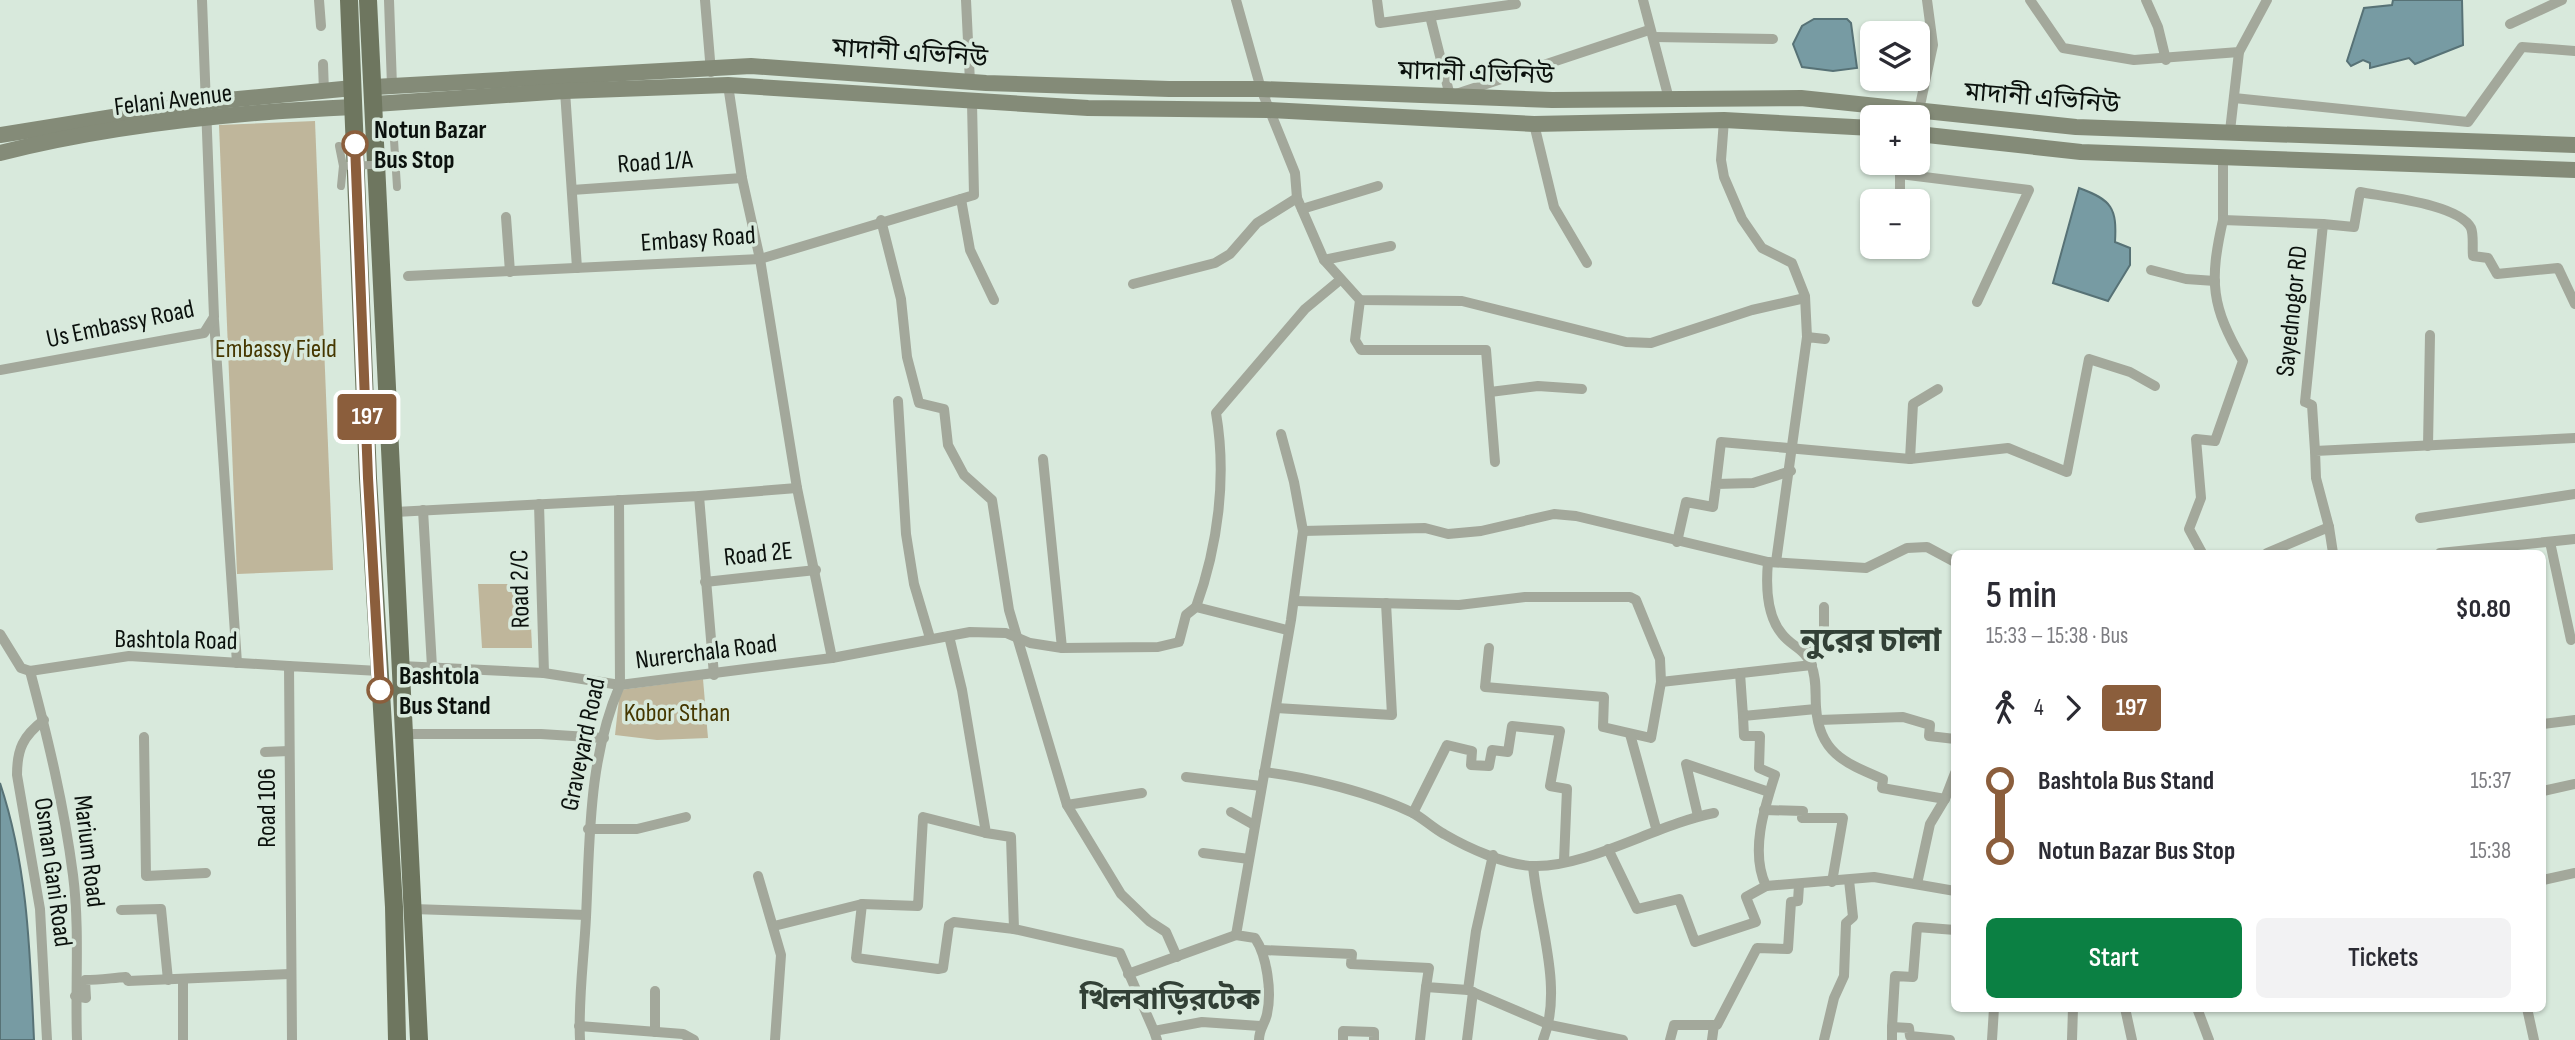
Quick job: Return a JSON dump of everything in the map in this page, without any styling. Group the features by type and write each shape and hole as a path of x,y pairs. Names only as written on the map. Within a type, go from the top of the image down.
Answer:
{"main road":[{"path":"349,0 379,671 394,908 397,1040"},
{"path":"368,0 381,93 389,426 419,1040"},
{"name":"মাদানী এভিনিউ","path":"381,93 466,81 710,66 816,69 970,82 1169,89 1261,89 1552,100 1801,98 1870,105"},
{"path":"466,81 467,98"},
{"name":"মাদানী এভিনিউ","path":"381,93 467,98 720,85 972,103 1161,110 1268,110 1534,124 1724,120 1860,127"},
{"name":"Felani Avenue","path":"0,135 206,102 353,88"},
{"name":"Felani Avenue","path":"0,153 112,131 207,119 354,107"},
{"name":"মাদানী এভিনিউ","path":"1930,111 2076,127 2575,145"},
{"path":"2223,158 2230,131"},
{"name":"মাদানী এভিনিউ","path":"1930,135 2081,152 2575,170"},
{"path":"367,427 389,426"}],"street":[{"name":"Us Embassy Road","path":"0,370 204,333 214,317 202,0"},
{"path":"319,0 321,26"},
{"path":"381,93 388,0"},
{"path":"705,0 710,66 720,85 760,259 797,488 832,658"},
{"path":"966,0 970,82"},
{"path":"1236,0 1268,110 1295,173 1297,198 1324,260 1360,300 1462,300 1618,340 1651,343 1752,310 1805,298"},
{"path":"1377,0 1380,23 1516,4"},
{"path":"1643,0 1669,99"},
{"path":"1920,105 1933,45 1927,0"},
{"path":"2030,0 2063,48 2103,57 2166,60 2239,52"},
{"path":"2146,0 2158,27 2166,60"},
{"path":"2230,131 2239,52 2267,0"},
{"path":"2510,24 2562,0"},
{"path":"1430,16 1450,96 1651,34 1773,39"},
{"path":"2234,98 2468,122 2522,47 2575,51"},
{"path":"323,64 324,92"},
{"path":"565,91 578,268"},
{"path":"972,103 974,195 961,199 970,250 994,300"},
{"path":"1724,120 1721,160 1724,177 1736,207 1762,248 1792,263 1805,298 1807,337 1794,449 1766,591 1781,633 1801,650 1811,665 1816,683 1817,715 1822,737 1842,762 1883,779 1882,788 1945,799"},
{"path":"1534,124 1554,207 1587,263"},
{"path":"394,140 397,187"},
{"path":"339,146 343,166 341,186"},
{"path":"2223,158 2223,220"},
{"path":"343,166 397,164"},
{"path":"1930,173 2029,190 1977,302"},
{"name":"Road 1/A","path":"572,190 742,178"},
{"path":"1302,209 1378,186"},
{"path":"2323,224 2354,227 2360,192 2426,204 2462,219 2471,229 2473,256 2488,258 2497,274 2558,268 2575,304"},
{"path":"1133,284 1215,263 1230,254 1257,223 1297,198"},
{"name":"Embasy Road","path":"408,276 760,259 881,220 961,199"},
{"path":"506,217 510,272"},
{"path":"881,220 901,299 907,357 919,403 944,409 948,445 964,475 992,500 1000,567 1015,635 1027,666 1067,805 1121,894 1149,921 1166,932 1177,957"},
{"name":"Sayednogor RD","path":"2200,550 2189,529 2200,498 2196,439 2216,441 2243,361 2218,314 2215,281 2223,220 2323,224 2305,402 2312,405 2315,451"},
{"path":"1324,260 1391,246"},
{"path":"2151,270 2186,279 2215,281"},
{"path":"1287,631 1196,607 1212,562 1217,520 1222,444 1216,413 1305,309 1340,279"},
{"path":"1360,300 1355,340 1361,350 1486,350 1495,462"},
{"path":"214,317 218,451 237,663"},
{"path":"2428,446 2430,335"},
{"path":"1807,337 1825,339"},
{"path":"1677,542 1686,502 1713,507 1721,442 1910,459 2008,448 2067,472 2089,359 2130,372 2155,386"},
{"path":"1490,392 1538,386 1582,389"},
{"path":"1910,459 1913,404 1938,388"},
{"path":"898,401 906,534 914,584 930,638"},
{"path":"1236,935 1294,601 1303,531 1281,434"},
{"path":"2333,550 2316,478 2315,451 2575,438"},
{"path":"1043,459 1062,649"},
{"path":"1716,484 1753,483 1791,471"},
{"path":"395,512 699,496 797,488"},
{"path":"2420,518 2575,494"},
{"path":"699,496 714,675"},
{"name":"Graveyard Road","path":"580,1040 588,830 594,778 620,685 619,500"},
{"name":"Road 2/C","path":"539,504 544,673"},
{"path":"423,510 432,667"},
{"path":"1303,531 1425,528 1448,534 1481,531 1555,514 1608,523 1677,542 1772,562 1866,568 1908,548 1927,547 1951,560"},
{"path":"2274,550 2329,527"},
{"path":"2470,550 2575,539"},
{"path":"2550,542 2571,640"},
{"name":"Road 2E","path":"705,582 816,570"},
{"path":"1294,601 1459,605 1525,597 1630,597 1636,600 1660,659 1661,682 1651,738 1603,727 1604,697 1485,687 1489,648"},
{"path":"1276,708 1392,715 1386,603"},
{"name":"Nurerchala Road","path":"401,666 544,673 620,685 714,675 832,658 930,638 991,632 1015,635 1030,643 1062,649 1173,645 1182,637 1188,610 1196,607"},
{"path":"1801,650 1824,640 1824,607"},
{"name":"Marium Road","path":"0,634 25,669 44,720 57,775 73,876 77,934 77,1040"},
{"path":"949,636 962,690 986,833"},
{"name":"Bashtola Road","path":"25,669 129,656 289,666"},
{"path":"1661,682 1811,665"},
{"path":"289,666 379,671"},
{"name":"Road 106","path":"289,666 292,1040"},
{"path":"1740,673 1744,736 1760,736 1759,768 1775,775 1764,810 1757,868 1766,886"},
{"path":"1743,716 1903,717 1930,725 1929,736 1951,739"},
{"name":"Osman Gani Road","path":"44,720 22,741 17,754 16,775 40,909 47,1040"},
{"path":"2546,724 2575,720"},
{"path":"1413,813 1447,745 1472,751 1471,765 1489,766 1492,750 1508,752 1512,726 1560,731 1550,786 1567,789 1564,861"},
{"path":"403,734 541,734 604,738"},
{"path":"1630,734 1656,828"},
{"path":"144,737 146,876 206,873"},
{"path":"265,752 289,751"},
{"path":"1698,816 1686,764 1769,792"},
{"path":"1264,772 1290,775 1334,786 1413,813 1446,835 1493,855 1533,866 1608,849 1656,828 1714,813"},
{"path":"1186,777 1261,786"},
{"path":"1917,884 1930,824 1951,783"},
{"path":"2546,790 2575,784"},
{"path":"1067,805 1142,793"},
{"path":"1764,810 1803,811 1802,818 1843,818 1832,882"},
{"path":"1231,812 1254,824"},
{"path":"588,830 637,829 686,817"},
{"path":"774,926 862,904 918,906 923,817 1011,837 1014,929"},
{"path":"1608,849 1637,908 1679,899 1695,942 1756,922 1746,897 1766,886 1874,877 1951,890"},
{"path":"1203,853 1249,859"},
{"path":"1467,1040 1476,931 1493,855"},
{"path":"1533,866 1537,908 1549,958 1550,1025 1543,1040"},
{"path":"2546,879 2575,873"},
{"path":"758,876 782,955 775,1040"},
{"path":"1824,1040 1834,998 1844,976 1846,923 1853,917 1849,880"},
{"path":"1670,1040 1674,1025 1717,1025 1757,948 1788,949 1791,902 1798,901 1799,885"},
{"path":"862,904 856,958 943,968 949,925 954,922 1014,929 1120,953 1155,1036 1202,1022 1260,1026"},
{"path":"121,909 162,909 168,980"},
{"path":"413,909 586,915"},
{"path":"1892,1040 1895,976 1913,977 1917,927 1951,930"},
{"path":"1128,974 1236,935 1255,938 1263,950 1267,1014 1260,1026 1259,1040"},
{"path":"1263,950 1352,954 1351,964 1429,968 1420,1040"},
{"path":"75,996 86,998 85,980 99,981 108,976 127,977 128,981 290,974"},
{"path":"183,979 183,1040"},
{"path":"1426,987 1470,991 1550,1025 1623,1040"},
{"path":"655,991 655,1032"},
{"path":"1992,1040 1994,1012"},
{"path":"2072,1040 2073,1012"},
{"path":"2126,1012 2132,1040"},
{"path":"2198,1012 2209,1040"},
{"path":"2528,1012 2534,1040"},
{"path":"1712,1040 1714,1025"},
{"path":"579,1026 683,1034 694,1040"},
{"path":"1892,1027 1909,1028 1910,1036 1950,1040"},
{"path":"1343,1040 1343,1031 1374,1032 1374,1040"}],"green space":[{"name":"Embassy Field","path":"315,121 333,570 237,574 219,125"},
{"path":"478,584 529,584 532,648 482,648"},
{"name":"Kobor Sthan","path":"703,679 708,738 657,740 615,735 620,690"}],"water":[{"path":"2393,0 2462,0 2463,45 2415,64 2409,58 2370,68 2370,63 2363,60 2351,66 2347,61 2364,8 2392,5"},
{"path":"1814,19 1847,19 1851,23 1857,68 1833,71 1802,67 1793,44 1802,26"},
{"path":"2079,188 2105,201 2115,221 2115,242 2130,248 2130,265 2108,301 2053,283"},
{"path":"0,783 17,846 22,878 29,943 34,1040 0,1040"}],"bus line":[{"name":"197","path":"355,144 368,478 380,690"}],"place":[{"name":"Notun Bazar Bus Stop","path":"355,144"},
{"name":"Bashtola Bus Stand","path":"380,690"}],"district":[{"name":"নুরের চালা","path":"1871,639"},
{"name":"খিলবাড়িরটেক","path":"1170,999"}]}
